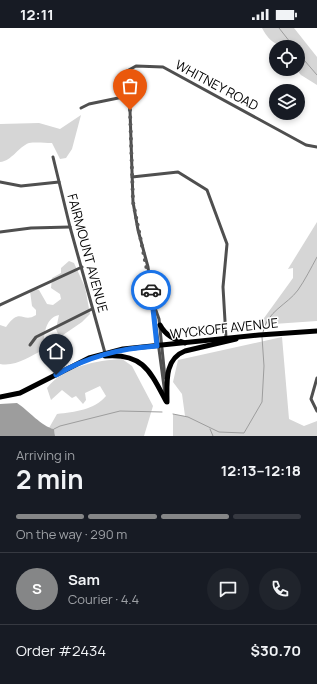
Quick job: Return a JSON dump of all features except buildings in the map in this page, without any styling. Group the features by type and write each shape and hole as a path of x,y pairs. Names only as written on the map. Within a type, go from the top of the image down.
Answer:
{"main road":[{"path":"160,325 164,332 171,337 186,343"},
{"name":"WYCKOFF AVENUE","path":"0,397 20,392 79,362 105,353 226,338 317,331"},
{"path":"167,402 168,374 170,365 177,355 184,351 226,343 243,337"},
{"path":"93,357 119,355 136,360 150,373 167,402"}],"street":[{"name":"WHITNEY ROAD","path":"128,96 126,75 130,68 148,66 163,68 306,145 317,148"},
{"path":"81,108 89,104 128,96 135,214 148,267 167,402"},
{"name":"FAIRMOUNT AVENUE","path":"53,157 70,227 105,353"},
{"path":"132,176 178,172 207,190 227,244 223,287 226,338"},
{"path":"0,182 21,186 59,182"},
{"path":"0,232 31,228 70,227"},
{"path":"0,305 82,267"},
{"path":"152,297 160,325 160,346"},
{"path":"30,345 36,337 92,308"},
{"path":"317,378 311,399 317,411"}],"shaded area":[{"path":"262,28 294,28 304,40 272,40 265,34"},
{"path":"305,42 317,57 317,85 303,76 305,76"},
{"path":"81,115 72,149 66,158 60,159 52,143 29,143 12,157 0,162 0,124 39,123 60,129"},
{"path":"317,222 317,321 259,325 293,278 293,268 288,269"},
{"path":"69,261 74,263 85,287 90,314 82,322 63,335 58,334 56,329 59,315 54,317 50,320 46,329 43,350 12,364 0,364 0,325 6,327 18,316 28,318 36,315 36,310 32,306 30,291 34,288 39,290 47,304 53,305 61,299 60,294 51,288 52,278 61,273 61,268"},
{"path":"282,337 289,419 304,426 317,421 317,436 173,436 173,414 185,416 182,394 173,382 178,360"},
{"path":"122,359 132,366 153,406 144,436 55,436 54,429 49,428 57,414 84,410 101,401 106,396 100,386 85,393 86,400 83,404 76,396 72,398 62,390 51,400 47,388 62,375 81,366 102,361"},
{"path":"17,403 40,422 49,428 54,429 55,436 0,436 0,404"}],"waterway":[{"path":"279,28 288,40"},
{"path":"305,61 317,75"},
{"path":"263,332 265,325 273,313 298,290 317,257"},
{"path":"173,414 188,417 219,432 244,433 262,402 264,366 262,337"},
{"path":"54,429 60,426 120,411 162,412"},
{"path":"210,429 213,436"}],"way so far":[{"path":"130,110 133,202 138,230 148,267 151,290"}],"route":[{"path":"56,375 79,362 105,353 157,346 151,290"}]}
